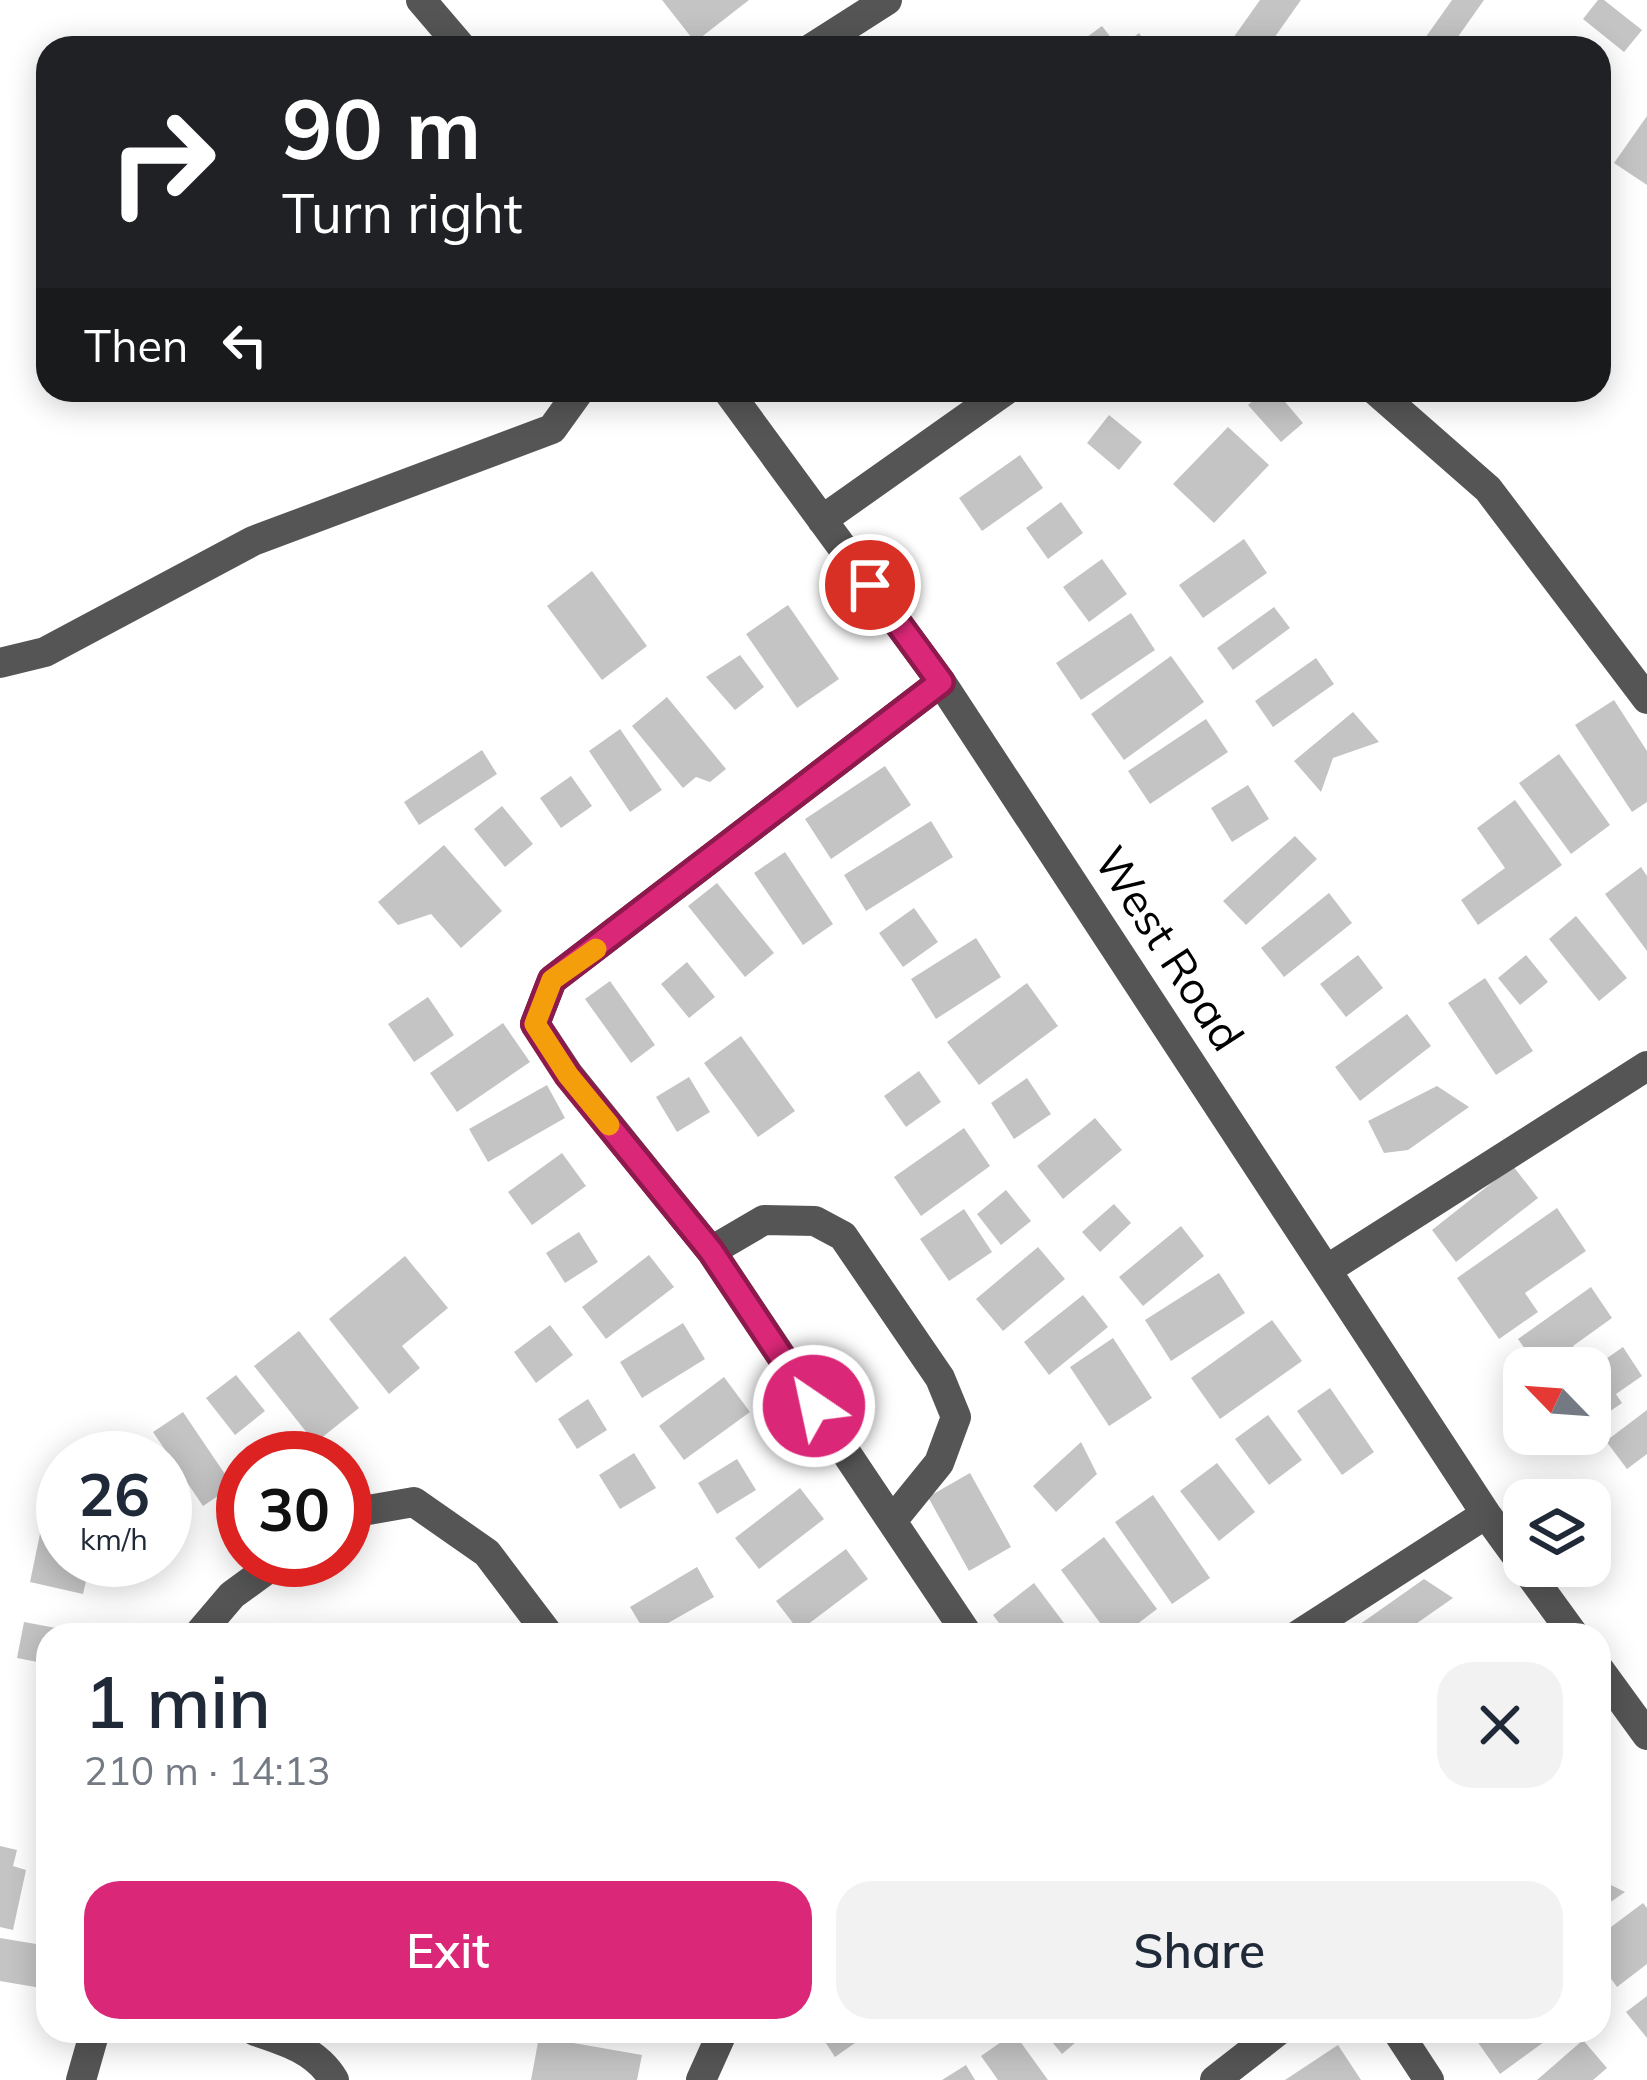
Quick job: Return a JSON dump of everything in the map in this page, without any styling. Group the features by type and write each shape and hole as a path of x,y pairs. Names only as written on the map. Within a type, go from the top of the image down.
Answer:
{"street":[{"path":"421,0 452,36"},
{"path":"831,36 887,0"},
{"path":"0,663 45,652 253,541 551,429 571,402"},
{"name":"West Road","path":"736,402 941,682 1486,1514 1565,1623"},
{"path":"822,520 981,402"},
{"path":"1389,402 1488,489 1647,699"},
{"path":"941,682 552,980 535,1024 568,1075 711,1251 960,1623"},
{"path":"1328,1268 1647,1066"},
{"path":"711,1251 764,1220 815,1221 843,1236 940,1378 956,1417 939,1462 892,1521"},
{"path":"372,1509 414,1502 487,1553 540,1623"},
{"path":"1317,1623 1486,1514"},
{"path":"209,1623 243,1587"},
{"path":"1611,1686 1647,1736"},
{"path":"81,2080 92,2043"},
{"path":"290,2043 325,2063 334,2080"},
{"path":"701,2080 718,2043"},
{"path":"1215,2080 1263,2043"},
{"path":"1405,2043 1430,2080"}],"building":[{"path":"662,0 749,0 703,36 690,36"},
{"path":"1260,0 1301,0 1276,36 1234,36"},
{"path":"1452,0 1484,0 1458,36 1426,36"},
{"path":"1598,0 1604,0 1642,30 1624,52 1611,36 1583,19"},
{"path":"1102,26 1110,36 1088,36"},
{"path":"1647,116 1647,185 1614,163"},
{"path":"1285,402 1303,423 1281,442 1248,405"},
{"path":"1109,415 1142,442 1119,470 1087,443"},
{"path":"1228,427 1269,465 1214,523 1173,484"},
{"path":"1020,455 1043,488 982,531 959,498"},
{"path":"1061,502 1083,533 1048,559 1026,528"},
{"path":"1244,539 1267,573 1203,618 1179,585"},
{"path":"1102,559 1127,594 1089,622 1063,587"},
{"path":"592,571 647,646 602,680 547,606"},
{"path":"788,605 839,679 797,708 746,634"},
{"path":"1274,607 1290,628 1233,670 1217,648"},
{"path":"1131,613 1155,650 1081,700 1056,663"},
{"path":"740,655 764,687 735,710 706,677"},
{"path":"1171,656 1204,702 1124,760 1091,714"},
{"path":"1316,658 1334,684 1273,727 1255,701"},
{"path":"667,697 726,769 710,782 696,777 683,788 632,726"},
{"path":"1614,700 1647,751 1647,802 1632,812 1575,725"},
{"path":"1353,712 1379,742 1333,758 1321,792 1294,761"},
{"path":"1206,719 1228,752 1150,804 1128,771"},
{"path":"620,729 662,790 630,812 589,751"},
{"path":"482,750 497,774 419,825 404,802"},
{"path":"1559,754 1610,825 1571,854 1519,783"},
{"path":"885,766 911,805 831,859 805,819"},
{"path":"571,776 592,806 561,828 540,798"},
{"path":"1248,785 1269,819 1232,842 1211,808"},
{"path":"1515,800 1562,865 1478,925 1461,900 1505,868 1477,828"},
{"path":"502,806 533,844 505,867 474,829"},
{"path":"931,821 953,857 866,911 844,875"},
{"path":"1295,836 1317,859 1246,925 1223,901"},
{"path":"444,845 502,911 461,948 431,914 398,925 378,902"},
{"path":"785,852 833,924 803,945 754,873"},
{"path":"1641,867 1647,876 1647,951 1605,894"},
{"path":"717,883 774,953 745,977 688,906"},
{"path":"1329,893 1352,923 1284,977 1261,948"},
{"path":"914,908 938,942 903,967 879,933"},
{"path":"1576,916 1627,978 1599,1001 1549,939"},
{"path":"976,938 1001,977 936,1019 911,979"},
{"path":"1358,955 1383,988 1346,1017 1320,984"},
{"path":"1526,955 1548,982 1520,1005 1498,978"},
{"path":"687,962 715,997 689,1018 661,984"},
{"path":"1485,978 1533,1051 1496,1075 1448,1003"},
{"path":"610,981 655,1045 631,1063 585,999"},
{"path":"1027,983 1058,1026 979,1085 947,1042"},
{"path":"428,997 454,1035 414,1062 388,1024"},
{"path":"1407,1014 1431,1046 1360,1101 1335,1067"},
{"path":"503,1023 530,1062 457,1112 430,1073"},
{"path":"741,1036 795,1111 758,1137 704,1063"},
{"path":"919,1071 941,1102 906,1127 884,1096"},
{"path":"689,1077 710,1112 677,1132 656,1097"},
{"path":"1027,1078 1051,1114 1014,1139 991,1103"},
{"path":"547,1085 565,1118 488,1162 469,1129"},
{"path":"1437,1086 1469,1107 1408,1150 1384,1153 1368,1121"},
{"path":"1095,1118 1122,1150 1063,1199 1037,1166"},
{"path":"964,1128 990,1166 921,1216 894,1177"},
{"path":"562,1153 586,1186 532,1225 508,1192"},
{"path":"1513,1166 1538,1198 1456,1262 1432,1230"},
{"path":"1006,1190 1031,1221 1001,1245 977,1214"},
{"path":"1114,1204 1131,1223 1100,1252 1082,1232"},
{"path":"1557,1208 1586,1251 1525,1293 1538,1312 1499,1339 1457,1278"},
{"path":"964,1209 992,1252 949,1281 920,1239"},
{"path":"1181,1226 1204,1256 1143,1306 1119,1277"},
{"path":"579,1232 598,1262 565,1283 546,1253"},
{"path":"1038,1247 1065,1279 1003,1331 976,1299"},
{"path":"649,1255 674,1287 606,1339 582,1307"},
{"path":"405,1256 448,1308 402,1346 420,1368 389,1394 329,1319"},
{"path":"1219,1273 1245,1313 1171,1361 1145,1320"},
{"path":"1591,1287 1612,1318 1574,1347 1524,1347 1518,1339"},
{"path":"1083,1295 1108,1327 1049,1375 1024,1342"},
{"path":"1272,1320 1302,1361 1220,1419 1191,1378"},
{"path":"683,1323 705,1359 642,1398 620,1362"},
{"path":"550,1325 573,1355 536,1383 514,1352"},
{"path":"299,1331 359,1408 330,1431 305,1431 254,1366"},
{"path":"1113,1338 1152,1398 1109,1426 1070,1367"},
{"path":"1623,1347 1642,1376 1616,1394 1622,1403 1611,1411 1611,1355"},
{"path":"236,1375 265,1411 240,1431 232,1431 206,1398"},
{"path":"724,1377 750,1412 684,1460 659,1426"},
{"path":"1330,1388 1374,1452 1342,1475 1297,1411"},
{"path":"588,1399 607,1430 577,1449 558,1419"},
{"path":"1647,1410 1647,1454 1627,1469 1611,1448 1611,1437"},
{"path":"183,1412 216,1461 216,1497 203,1506 192,1490 192,1431 154,1431"},
{"path":"1268,1415 1302,1460 1269,1485 1235,1439"},
{"path":"1081,1442 1097,1474 1056,1512 1033,1486"},
{"path":"634,1453 656,1488 620,1509 599,1475"},
{"path":"737,1459 756,1490 717,1514 698,1483"},
{"path":"1217,1463 1255,1512 1219,1541 1180,1491"},
{"path":"970,1473 1011,1547 969,1571 928,1497"},
{"path":"800,1488 824,1519 759,1569 735,1538"},
{"path":"1153,1495 1210,1578 1172,1604 1115,1522"},
{"path":"1104,1537 1157,1609 1139,1623 1100,1623 1061,1570"},
{"path":"846,1549 868,1579 810,1623 793,1623 776,1601"},
{"path":"36,1553 36,1583 30,1582"},
{"path":"697,1567 714,1597 668,1623 640,1623 630,1607"},
{"path":"1424,1579 1453,1598 1417,1623 1362,1623"},
{"path":"1034,1583 1064,1623 999,1623 993,1615"},
{"path":"52,1587 85,1587 83,1594"},
{"path":"24,1622 36,1624 36,1662 17,1658"},
{"path":"0,1846 17,1850 13,1866 26,1870 13,1930 0,1927"},
{"path":"1611,1885 1625,1892 1611,1902"},
{"path":"1643,1903 1647,1908 1647,1964 1617,1987 1611,1979 1611,1927"},
{"path":"0,1938 36,1944 36,1987 0,1981"},
{"path":"1647,1996 1647,2038 1626,2012"},
{"path":"538,2043 573,2043 642,2055 637,2080 531,2080"},
{"path":"826,2043 855,2043 835,2057"},
{"path":"1000,2043 1021,2043 1048,2080 998,2080 981,2056"},
{"path":"1053,2043 1075,2043 1062,2054"},
{"path":"1478,2043 1543,2043 1500,2074"},
{"path":"1580,2043 1586,2043 1607,2068 1593,2080 1537,2080"},
{"path":"1338,2045 1361,2080 1285,2080"},
{"path":"966,2065 975,2080 942,2080"}],"slow traffic":[{"path":"596,949 552,980 535,1024 609,1125"}],"route":[{"path":"814,1406 711,1251 568,1075 535,1024 552,980 941,682 870,585"}]}
